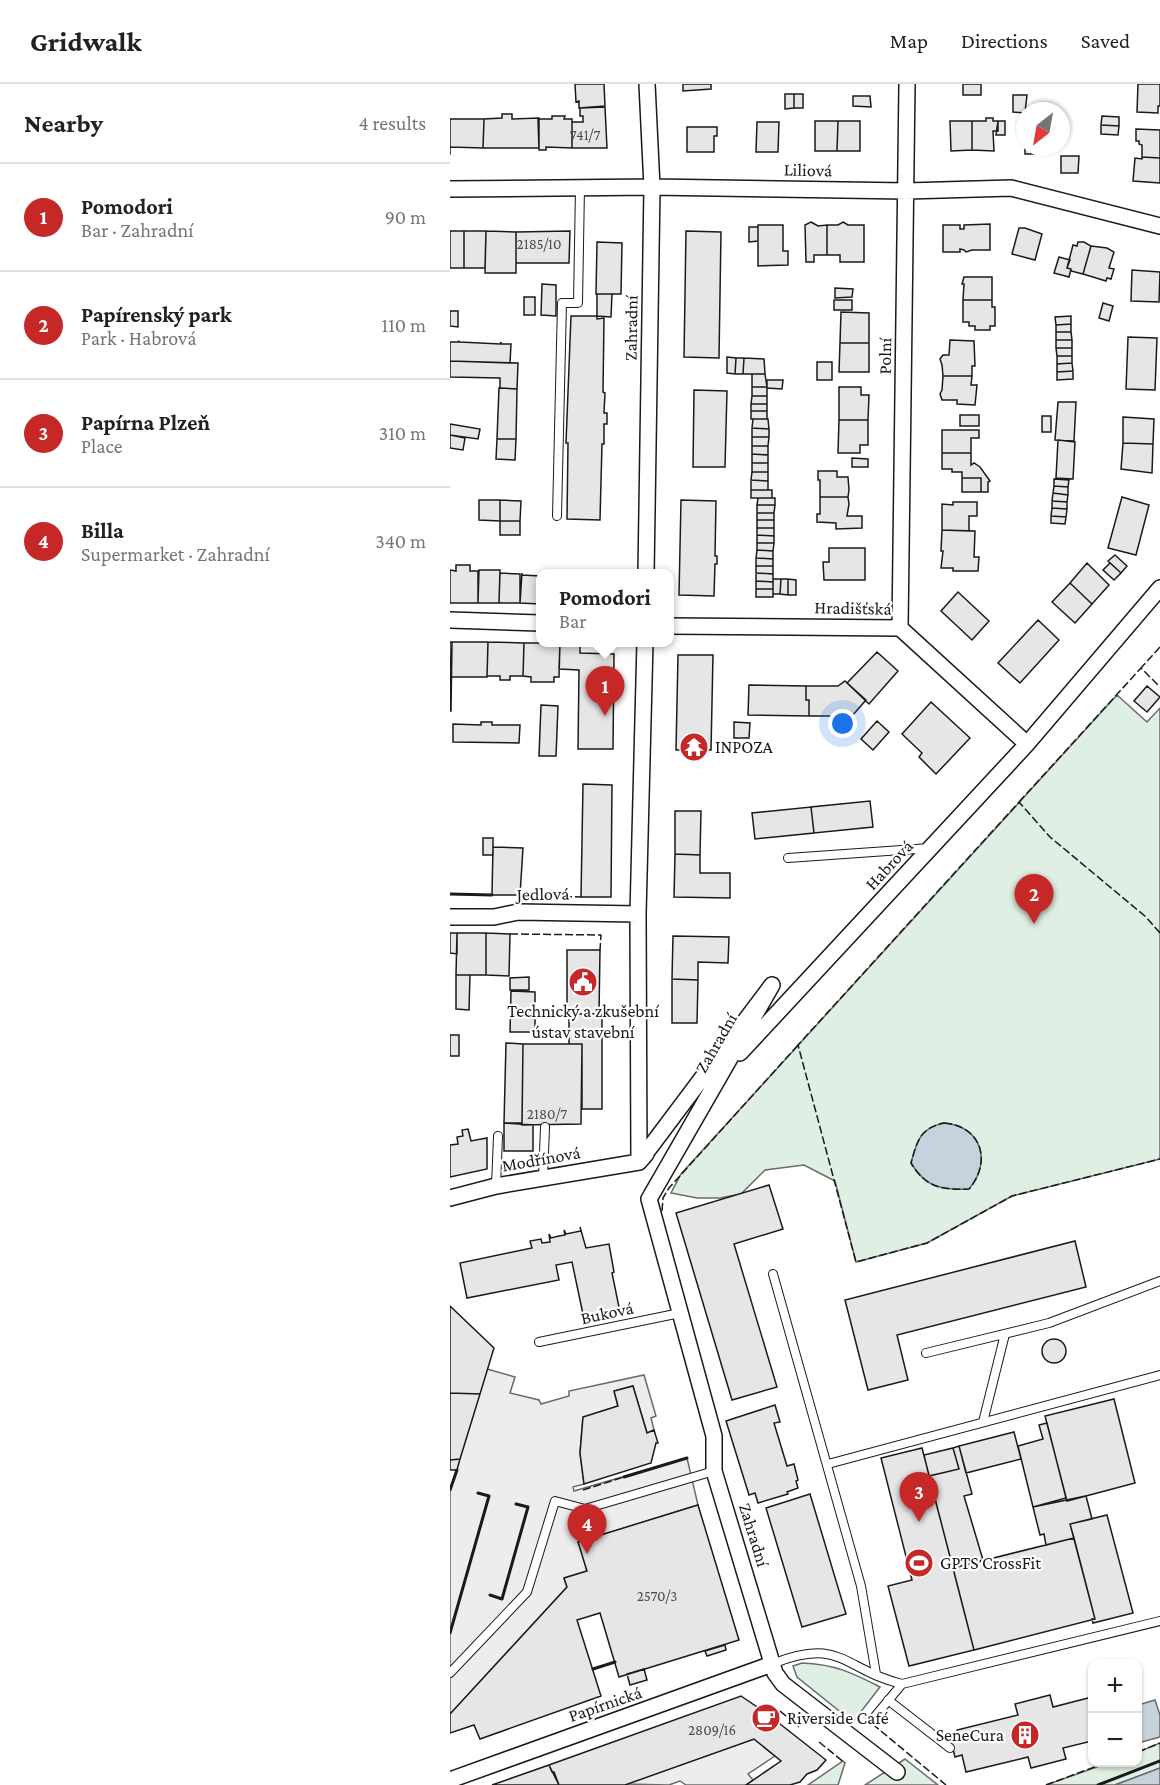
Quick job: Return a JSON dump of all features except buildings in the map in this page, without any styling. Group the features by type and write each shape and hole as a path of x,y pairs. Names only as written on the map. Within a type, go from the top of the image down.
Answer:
{"street":[{"name":"Zahradní","path":"646,569 652,188 647,84"},
{"name":"Polní","path":"900,628 907,84"},
{"name":"Liliová","path":"450,189 652,188 907,191 1011,188 1160,226"},
{"name":"Habrová","path":"639,1162 1027,744 1160,588"},
{"path":"450,620 536,623"},
{"name":"Hradišťská","path":"674,626 900,628 1027,744"},
{"path":"639,1162 638,914 645,647"},
{"name":"Jedlová","path":"450,916 494,917 518,912 638,914"},
{"name":"Zahradní","path":"639,1162 772,985 649,1199 714,1436 714,1471 778,1678 897,1772"},
{"name":"Modřínová","path":"450,1198 496,1186 639,1162"},
{"name":"Papírnická","path":"450,1780 772,1664"}],"lane":[{"path":"557,516 562,303 578,303 580,188"},
{"path":"788,858 931,848"},
{"path":"543,1178 545,1127"},
{"path":"496,1186 498,1136"},
{"path":"773,1274 861,1586 876,1674"},
{"path":"926,1353 1049,1323 1160,1281"},
{"name":"Buková","path":"539,1342 680,1313"},
{"path":"983,1422 1005,1334"},
{"path":"828,1464 1160,1376"},
{"path":"450,1673 527,1592 555,1501 585,1509 714,1471"},
{"path":"772,1664 794,1655 816,1652 833,1654 889,1681 902,1684 1160,1621"},
{"path":"872,1720 902,1684"},
{"path":"888,1700 950,1748"}],"green space":[{"path":"1117,695 1147,722 1160,708 1160,1159 1012,1196 927,1243 856,1262 835,1181 804,1165 765,1170 741,1194 720,1198 697,1198 671,1193 681,1174"},
{"path":"802,1663 843,1670 880,1687 853,1722 797,1677 793,1666"},
{"path":"1160,1743 1160,1768 1115,1785 1046,1785 1097,1767 1142,1767 1142,1750"},
{"path":"905,1759 938,1785 865,1785"},
{"path":"843,1761 845,1763 838,1785 808,1785"}],"shaded area":[{"path":"944,1123 967,1131 975,1138 979,1147 980,1168 969,1189 936,1186 923,1178 911,1163 915,1148 925,1132"},
{"path":"487,1369 515,1377 510,1393 539,1400 541,1404 569,1396 569,1391 644,1375 656,1416 651,1418 654,1430 647,1433 633,1386 614,1391 618,1406 583,1417 580,1453 584,1484 573,1487 574,1491 687,1458 698,1505 579,1542 587,1571 564,1578 567,1587 450,1714 450,1490"},
{"path":"1155,1700 1160,1715 1160,1737 1142,1742 1142,1713 1142,1704"},
{"path":"754,1739 775,1756 748,1774 753,1780 746,1785 686,1785 680,1781 669,1785 625,1784"},
{"path":"1160,1768 1160,1785 1115,1785"}],"fence":[{"path":"1160,647 1141,668 1160,687"},
{"path":"1019,802 1141,668"},
{"path":"1160,933 1146,917 1050,837 1019,802 798,1045 856,1262 927,1243 1012,1196 1160,1159"},
{"path":"520,895 581,897"},
{"path":"510,934 601,935 600,950"},
{"path":"662,1211 663,1198 669,1188 798,1045"},
{"path":"944,1123 967,1131 975,1138 979,1147 980,1168 969,1189 936,1186 923,1178 911,1163 915,1148 925,1132 944,1123"},
{"path":"583,1490 624,1477"},
{"path":"780,1711 799,1727"},
{"path":"864,1717 946,1785"},
{"path":"819,1742 845,1763"},
{"path":"1142,1750 1160,1743"},
{"path":"1046,1785 1095,1767"}],"wall":[{"path":"450,894 492,895"},
{"path":"624,1477 687,1458"},
{"path":"450,1490 457,1470"},
{"path":"450,1633 489,1496 478,1493"},
{"path":"490,1595 502,1599 528,1507 516,1504"},
{"path":"593,1669 615,1662"},
{"path":"1098,1785 1160,1761"}],"place":[{"name":"Pomodori","path":"605,716"},
{"name":"INPOZA","path":"694,747"},
{"name":"Papírenský park","path":"1034,924"},
{"name":"Technický a zkušební ústav stavební","path":"583,982"},
{"name":"Papírna Plzeň","path":"919,1522"},
{"name":"Billa","path":"587,1554"},
{"name":"GPTS CrossFit","path":"919,1563"},
{"name":"Riverside Café","path":"766,1718"},
{"name":"SeneCura","path":"1025,1735"}]}
